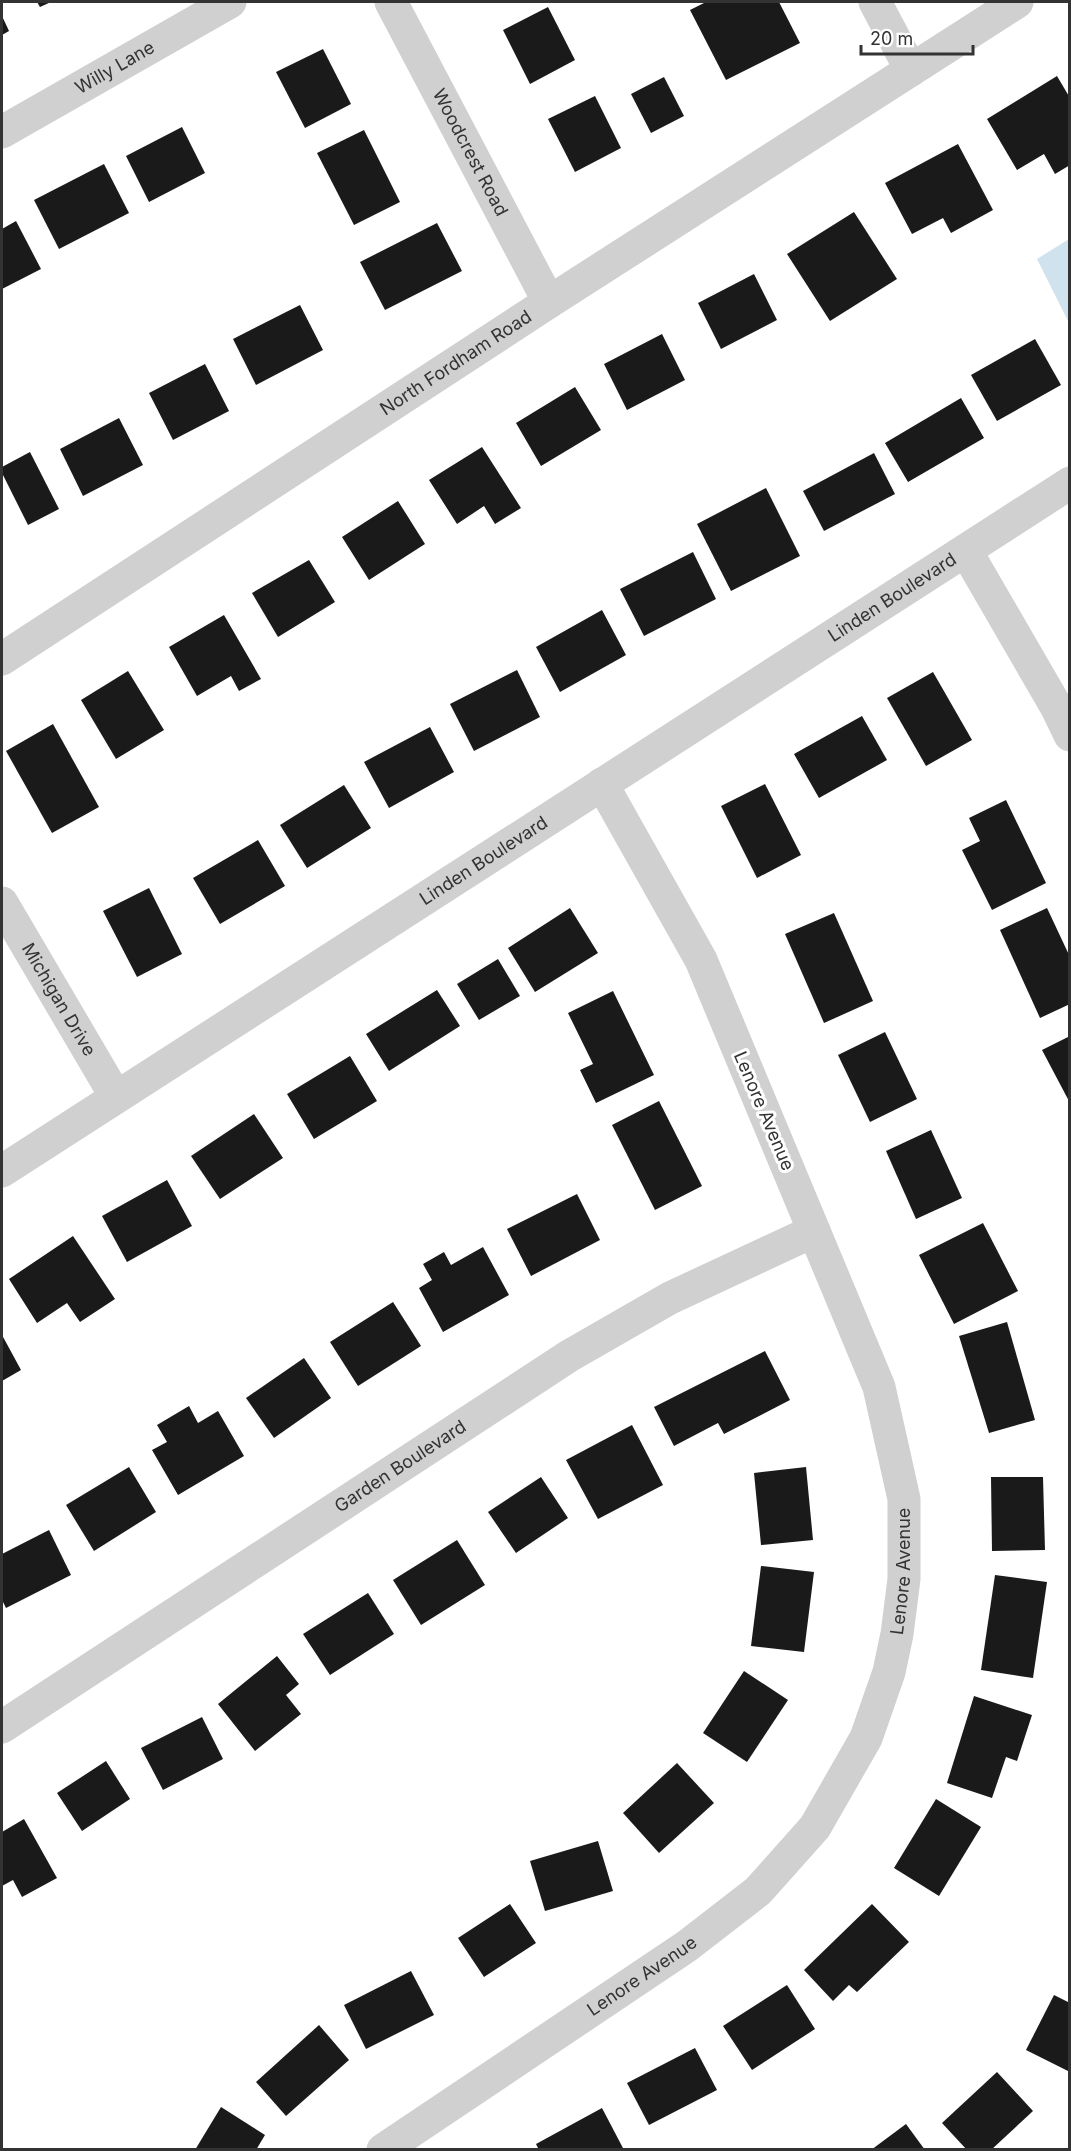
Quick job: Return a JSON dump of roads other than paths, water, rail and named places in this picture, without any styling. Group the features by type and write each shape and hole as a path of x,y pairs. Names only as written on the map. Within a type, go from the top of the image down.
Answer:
{"street":[{"name":"Willy Lane","path":"2,132 230,2"},
{"name":"Woodcrest Road","path":"391,2 549,302"},
{"path":"875,2 910,70"},
{"name":"North Fordham Road","path":"2,659 549,302 1017,2"},
{"name":"Linden Boulevard","path":"2,1171 1070,483"},
{"path":"966,551 1057,708 1070,735"},
{"name":"Lenore Avenue","path":"383,2150 687,1946 758,1891 815,1827 866,1738 889,1672 897,1634 904,1580 904,1499 879,1388 701,960 602,784"},
{"name":"Michigan Drive","path":"2,903 116,1097"},
{"name":"Garden Boulevard","path":"2,1727 569,1356 670,1298 814,1232"}],"water":[{"path":"1069,239 1069,323 1037,259"}]}
